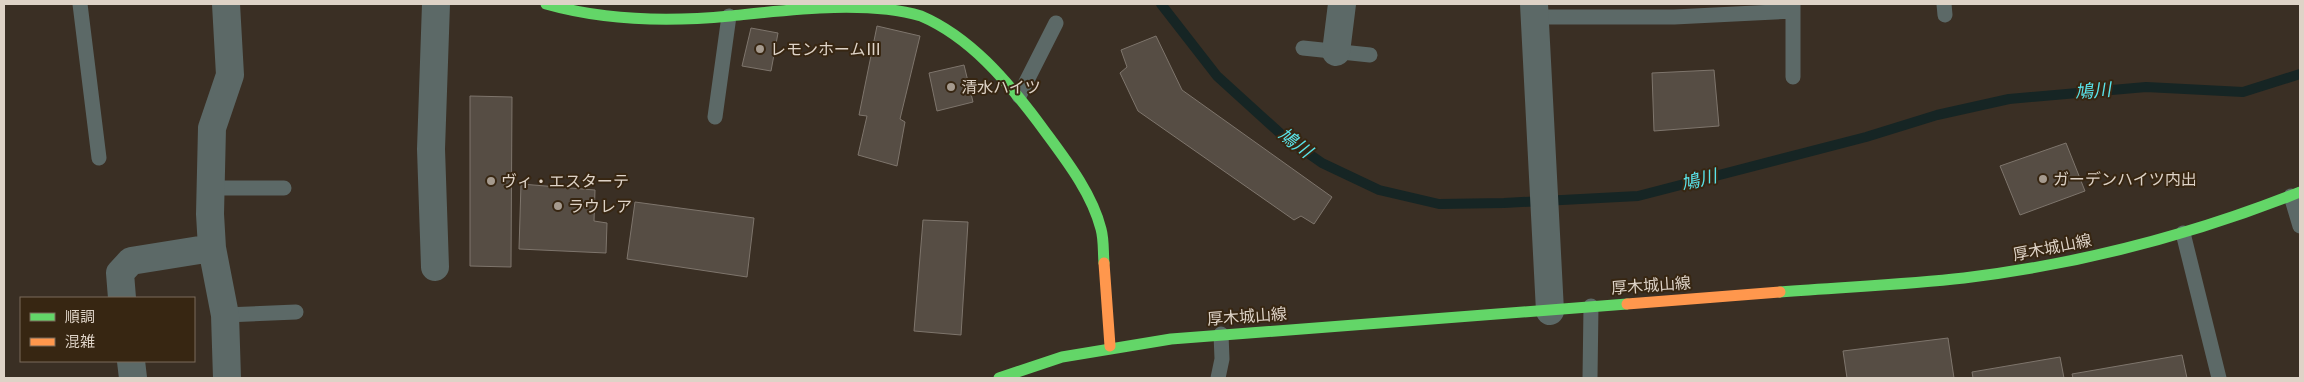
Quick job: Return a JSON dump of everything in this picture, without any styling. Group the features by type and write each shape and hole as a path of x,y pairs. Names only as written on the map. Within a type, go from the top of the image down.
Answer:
{"main road":[{"path":"546,4 596,17 664,19 729,16 837,4 903,10 934,24 980,56 1018,96 1070,169 1099,219 1102,232 1110,346"},
{"name":"厚木城山線","path":"999,378 1048,360 1110,346 1221,334 1550,311 1591,306 1963,278 2015,271 2099,255 2183,233 2256,210 2296,194"}],"street":[{"path":"226,4 230,76 212,128 210,214 212,248 225,315 228,378"},
{"path":"435,267 431,149 436,4"},
{"path":"1336,52 1342,4"},
{"path":"1535,10 1550,311"},
{"path":"122,297 120,273 131,261 212,248"},
{"path":"131,362 134,378"}],"lane":[{"path":"80,4 99,158"},
{"path":"1535,10 1674,17 1793,7 1793,76"},
{"path":"715,118 729,16"},
{"path":"1018,96 1056,23"},
{"path":"1303,48 1370,55"},
{"path":"212,188 284,188"},
{"path":"2296,194 2300,226"},
{"path":"2183,233 2219,378"},
{"path":"1590,378 1591,306"},
{"path":"225,315 296,312"},
{"path":"1218,378 1222,359 1221,334"}],"building":[{"path":"877,26 920,36 900,119 905,122 897,166 858,155 867,116 859,115"},
{"name":"レモンホームⅢ","path":"751,28 778,33 771,71 742,66"},
{"path":"1156,36 1182,90 1332,197 1314,224 1301,216 1294,220 1138,111 1120,73 1127,67 1121,50"},
{"name":"清水ハイツ","path":"964,65 973,102 937,111 929,73"},
{"path":"1714,70 1719,126 1654,131 1652,73"},
{"name":"ヴィ・エスターテ","path":"470,96 512,97 511,267 470,266"},
{"name":"ガーデンハイツ内出","path":"2066,143 2085,191 2020,215 2000,166"},
{"name":"ラウレア","path":"521,184 595,190 594,221 607,223 606,253 519,249"},
{"path":"635,202 754,218 747,277 627,259"},
{"path":"923,220 968,222 961,335 914,331"},
{"path":"1948,338 1954,378 1847,378 1843,351"},
{"path":"2182,355 2187,378 2073,378 2072,374"},
{"path":"2060,357 2064,378 1973,378 1972,372"}],"waterway":[{"name":"鳩川","path":"1161,4 1217,76 1282,135 1322,163 1379,190 1439,204 1504,203 1638,196 1866,137 1937,115 2009,99 2146,87 2243,92 2300,74"}],"traffic: fast":[{"path":"546,4 591,14 637,19 707,18 801,9 852,7 876,8 921,16 939,25 971,48 1014,91 1038,122 1075,173 1090,200 1102,233 1104,263"},
{"path":"1780,292 1964,278 2050,265 2135,246 2177,234 2218,222 2300,192"},
{"path":"999,378 1062,357 1171,339 1627,304"}],"traffic: slow":[{"path":"1104,263 1110,346"},
{"path":"1627,304 1780,292"}],"place":[{"name":"レモンホームⅢ","path":"760,49"},
{"name":"清水ハイツ","path":"951,87"},
{"name":"ガーデンハイツ内出","path":"2043,179"},
{"name":"ヴィ・エスターテ","path":"491,181"},
{"name":"ラウレア","path":"558,206"}]}
